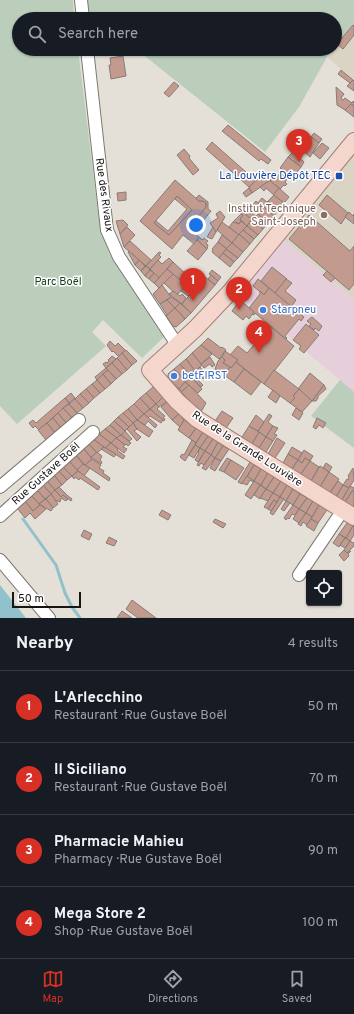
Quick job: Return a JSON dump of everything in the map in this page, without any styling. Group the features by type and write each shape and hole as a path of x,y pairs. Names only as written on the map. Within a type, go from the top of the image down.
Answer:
{"main road":[{"path":"178,346 230,292 354,141"},
{"name":"Rue de la Grande Louvière","path":"178,346 150,370 177,401 197,419 348,513"}],"street":[{"path":"81,0 82,12"},
{"name":"Rue des Rivaux","path":"88,56 108,230 119,257 178,346"},
{"name":"Rue Gustave Boël","path":"0,487 79,420"},
{"name":"Rue Gustave Boël","path":"0,516 93,432"},
{"path":"299,575 348,513"},
{"path":"0,560 49,618"}],"shaded area":[{"path":"354,25 354,80 327,57 342,56 342,39"},
{"name":"Institut Technique Saint-Joseph","path":"354,141 354,299 278,235"},
{"path":"278,235 354,299 354,392 232,289"}],"green space":[{"name":"Parc Boël","path":"0,0 73,0 74,12 12,12 12,56 79,56 100,228 109,253 165,336 142,358 103,320 92,332 106,346 17,424 0,406"},
{"path":"81,0 354,0 354,25 342,40 342,12 90,12 82,5"},
{"path":"145,56 328,56 299,107 265,152"},
{"path":"340,380 354,392 354,448 311,416"}],"water":[{"path":"0,585 26,618 0,618"}],"building":[{"path":"353,25 354,35 343,49 342,38"},
{"path":"123,56 126,76 111,79 109,65 111,65 110,58"},
{"path":"341,70 353,80 350,83 338,74"},
{"path":"353,80 354,81 354,91 347,86"},
{"path":"174,82 179,86 169,97 164,93"},
{"path":"336,87 344,94 341,98 343,100 345,98 352,103 353,101 354,106 351,104 345,110 337,105"},
{"path":"351,104 354,106 354,117 345,110"},
{"path":"228,125 271,160 268,164 261,159 259,161 222,131"},
{"path":"314,133 322,139 319,143 311,137"},
{"path":"311,137 319,143 310,157 301,149"},
{"path":"212,142 255,180 255,182 249,187 206,149"},
{"path":"322,143 329,148 320,159 313,153"},
{"path":"184,149 199,170 193,175 177,155"},
{"path":"293,152 304,162 301,167 288,157"},
{"path":"288,157 301,167 292,178 280,168"},
{"path":"265,172 272,179 252,193 249,187"},
{"path":"281,173 287,179 285,182 287,184 280,189 270,181 275,174 277,176"},
{"path":"272,179 270,181 279,188 274,195 266,188 264,191 260,187"},
{"path":"175,180 199,201 206,203 206,207 189,228 199,237 194,244 183,235 172,249 140,221","holes":["177,196 192,210 169,235 154,223"]},
{"path":"249,188 252,193 246,197 243,193"},
{"path":"279,188 289,197 284,203 273,195"},
{"path":"126,192 126,200 118,201 117,193"},
{"path":"199,195 208,202 208,209 211,211 203,221 198,217 206,207 206,203 199,201 196,198"},
{"path":"274,195 284,203 279,209 268,201"},
{"path":"327,195 348,213 341,224 319,205"},
{"path":"177,196 192,210 169,235 154,223 156,221 168,231 187,209 175,199"},
{"path":"262,198 279,209 274,216 258,203"},
{"path":"256,201 263,208 259,213 251,207"},
{"path":"264,207 274,216 268,223 258,214"},
{"path":"237,208 252,219 247,226 240,219 243,215 236,209"},
{"path":"220,211 225,217 216,232 210,223 218,218 216,214"},
{"path":"249,211 256,216 253,220 246,215"},
{"path":"349,212 353,216 354,214 354,224 345,217"},
{"path":"241,214 243,215 240,219 241,221 239,224 236,222 235,224 233,222"},
{"path":"258,214 268,223 263,229 253,220"},
{"path":"309,215 350,251 354,246 354,284 349,290 289,239"},
{"path":"252,219 263,229 258,235 247,226"},
{"path":"123,220 128,225 120,234 116,221"},
{"path":"241,221 247,226 239,235 229,227 233,222 239,224"},
{"path":"222,222 239,235 232,243 217,230"},
{"path":"247,226 258,235 254,239 243,230"},
{"path":"127,227 135,235 124,247 120,234"},
{"path":"213,227 216,232 212,239 207,237"},
{"path":"243,230 254,239 250,244 239,234"},
{"path":"239,234 250,244 243,252 232,243"},
{"path":"222,235 232,243 227,249 218,242"},
{"path":"199,237 208,241 206,243 208,245 207,249 197,240"},
{"path":"197,240 207,249 198,260 187,251"},
{"path":"130,241 151,260 146,266 124,247"},
{"path":"218,242 227,249 219,258 212,252 212,249"},
{"path":"232,243 243,252 238,258 226,249"},
{"path":"226,249 238,258 234,262 223,253"},
{"path":"129,251 139,260 135,265 128,252"},
{"path":"159,252 161,253 159,255 161,257 150,269 146,266"},
{"path":"223,253 234,262 230,267 219,258"},
{"path":"169,258 173,262 159,278 150,269 158,260 162,264"},
{"path":"139,260 145,266 141,271 135,265"},
{"path":"173,262 188,276 182,282 167,269"},
{"path":"146,266 150,270 145,276 141,271"},
{"path":"272,267 287,279 275,293 261,281"},
{"path":"167,269 173,274 159,288 154,283"},
{"path":"150,270 154,273 149,279 145,276"},
{"path":"212,270 221,277 218,281 209,274"},
{"path":"327,271 335,278 331,282 323,275"},
{"path":"154,273 159,278 154,283 149,279"},
{"path":"173,274 186,285 177,295 164,283"},
{"path":"211,275 218,281 215,285 208,279"},
{"path":"205,277 215,285 191,313 182,304"},
{"path":"258,279 269,288 264,295 253,286"},
{"path":"286,279 292,283 285,291 296,300 291,307 275,293"},
{"path":"162,285 171,297 160,304 153,294"},
{"path":"186,285 192,292 188,296 181,291"},
{"path":"269,288 304,317 301,321 299,319 285,336 287,338 286,339 255,313 254,315 252,314 254,312 249,308 260,294 260,291 264,295"},
{"path":"173,291 180,296 182,294 186,298 182,304 169,294"},
{"path":"171,297 180,303 175,308 167,300"},
{"path":"167,300 175,308 167,315 160,304"},
{"path":"240,300 254,312 249,319 246,316 243,320 232,311"},
{"path":"180,303 191,313 185,319 175,308"},
{"path":"175,308 185,319 176,327 173,326 166,316"},
{"path":"312,317 322,326 319,331 315,328 314,330 309,326 311,324 307,321"},
{"path":"306,324 319,335 304,353 299,349 301,346 293,340"},
{"path":"270,326 294,346 264,384 236,362 238,360 230,355 238,346 247,353"},
{"path":"208,338 226,350 219,359 201,345"},
{"path":"110,341 115,346 118,343 126,351 119,357 113,351 112,352 107,345"},
{"path":"201,345 212,354 201,364 192,353"},
{"path":"126,350 137,361 132,365 122,353"},
{"path":"225,351 238,360 231,368 223,363 225,360 222,357"},
{"path":"122,353 132,365 127,370 117,358"},
{"path":"192,353 202,365 195,371 186,359"},
{"path":"112,356 116,359 106,368 103,364 106,362 107,363"},
{"path":"210,357 215,365 212,367 210,364 204,368 201,364"},
{"path":"222,357 225,360 223,363 230,367 224,374 215,369 218,361"},
{"path":"117,358 127,370 122,374 112,363"},
{"path":"186,359 195,371 190,375 180,364"},
{"path":"236,362 244,369 234,382 224,375"},
{"path":"112,363 122,374 116,379 106,368"},
{"path":"180,364 191,377 186,382 174,369"},
{"path":"200,367 206,375 203,379 195,371"},
{"path":"106,368 108,370 97,380 95,377"},
{"path":"174,369 186,382 179,389 168,377 168,374"},
{"path":"244,369 261,382 251,395 234,382"},
{"path":"108,370 116,379 111,384 103,374"},
{"path":"274,370 299,389 293,396 295,398 290,403 264,384"},
{"path":"195,371 200,376 197,379 203,385 201,387 190,375"},
{"path":"310,373 324,385 312,401 298,389"},
{"path":"103,374 111,384 105,389 97,380"},
{"path":"191,377 202,389 198,393 185,382"},
{"path":"97,380 105,389 100,393 92,384"},
{"path":"185,382 189,385 182,392 179,389"},
{"path":"92,384 100,393 94,398 86,389"},
{"path":"189,385 206,403 201,412 181,392"},
{"path":"324,385 326,389 318,396 316,401 312,401"},
{"path":"153,387 164,396 156,404 146,393"},
{"path":"86,389 94,398 89,403 80,394"},
{"path":"299,389 312,401 302,412 290,403 295,398 293,396"},
{"path":"273,390 280,396 276,403 268,397"},
{"path":"71,393 75,398 69,403 65,398"},
{"path":"146,393 156,404 150,409 140,398"},
{"path":"80,394 89,403 83,408 75,399"},
{"path":"164,396 168,401 159,407 156,404"},
{"path":"65,398 69,403 39,430 35,426 33,428 29,423 33,420 36,423"},
{"path":"140,398 150,409 144,414 134,404"},
{"path":"75,399 83,408 77,413 69,404"},
{"path":"168,401 179,414 172,420 161,407"},
{"path":"69,404 77,413 72,418 63,408"},
{"path":"134,404 144,414 137,420 128,409"},
{"path":"156,404 159,407 157,409 165,416 163,418 165,419 164,421 150,409"},
{"path":"63,408 72,418 66,423 58,413"},
{"path":"296,408 303,413 299,420 292,415"},
{"path":"128,409 137,420 133,423 123,413"},
{"path":"150,409 163,420 161,423 150,416 148,418 144,414"},
{"path":"222,411 233,418 226,428 215,421"},
{"path":"58,413 66,423 61,428 53,418"},
{"path":"123,413 133,423 129,427 118,417"},
{"path":"144,414 157,425 155,428 148,421 145,425 137,420"},
{"path":"179,414 184,420 180,427 172,420"},
{"path":"269,414 272,416 268,422 273,426 266,437 258,431"},
{"path":"256,415 264,422 258,431 249,426"},
{"path":"118,417 129,427 125,431 114,421"},
{"path":"53,418 61,428 55,433 47,423"},
{"path":"317,418 326,423 323,428 319,425 316,429 313,427"},
{"path":"137,420 153,431 149,437 137,429 133,423"},
{"path":"184,420 196,428 189,438 178,430"},
{"path":"114,421 125,431 121,435 110,425"},
{"path":"47,423 55,433 46,440 38,430"},
{"path":"133,423 137,429 134,431 141,437 137,441 127,429"},
{"path":"110,425 121,435 117,438 105,429"},
{"path":"249,426 259,432 252,444 242,437"},
{"path":"273,426 278,428 274,434 277,435 273,441 266,437"},
{"path":"196,428 203,432 196,443 189,438"},
{"path":"105,429 117,438 111,443 99,434"},
{"path":"125,431 132,439 129,441 121,435"},
{"path":"203,432 208,436 200,448 195,445"},
{"path":"259,432 266,437 259,448 252,444"},
{"path":"99,434 111,443 105,448 93,439"},
{"path":"121,435 131,443 128,446 116,438"},
{"path":"208,436 213,439 205,451 200,448"},
{"path":"266,437 273,441 266,452 259,448"},
{"path":"116,438 125,445 123,447 127,449 124,453 111,443"},
{"path":"277,438 285,443 275,458 268,454"},
{"path":"93,439 104,447 97,453 88,443"},
{"path":"213,439 218,442 211,455 205,451"},
{"path":"192,440 196,443 185,461 180,457 182,454 184,455"},
{"path":"218,442 223,446 215,458 211,455"},
{"path":"88,443 97,453 91,457 83,448"},
{"path":"111,443 125,456 123,459 105,448"},
{"path":"195,445 200,448 194,458 189,455"},
{"path":"223,446 229,449 221,461 215,458"},
{"path":"104,447 116,454 114,457 101,449"},
{"path":"292,447 302,453 298,460 288,454"},
{"path":"83,448 92,459 85,465 75,454"},
{"path":"200,448 205,451 198,462 195,460"},
{"path":"304,450 313,456 310,461 305,458 302,463 298,460"},
{"path":"205,451 211,455 204,465 201,463 199,466 197,465"},
{"path":"97,452 102,456 100,460 102,462 101,464 91,457"},
{"path":"75,454 83,464 77,470 69,461"},
{"path":"288,454 298,460 292,469 283,463"},
{"path":"211,455 215,458 206,470 202,468"},
{"path":"215,458 221,461 215,471 210,468"},
{"path":"227,458 231,460 224,472 219,470"},
{"path":"305,458 310,461 301,474 292,469 298,460 302,463"},
{"path":"92,459 101,465 99,468 110,478 109,481 85,465"},
{"path":"231,460 244,468 236,480 224,472"},
{"path":"69,461 78,471 72,476 62,466"},
{"path":"310,461 319,467 311,481 301,474"},
{"path":"250,462 254,465 242,484 238,482"},
{"path":"326,463 332,467 329,472 323,468"},
{"path":"83,464 90,468 84,476 77,470"},
{"path":"254,465 261,469 254,481 247,477"},
{"path":"62,466 72,476 67,480 58,470"},
{"path":"320,466 329,472 320,487 311,481"},
{"path":"353,468 354,480 349,488 343,485 347,479 348,480 348,476"},
{"path":"261,469 268,473 261,485 254,481"},
{"path":"58,470 67,480 62,485 53,474"},
{"path":"78,471 100,487 98,490 80,478 79,480 75,477 74,479 72,476"},
{"path":"329,472 339,479 330,493 320,487"},
{"path":"268,473 274,477 266,489 261,485"},
{"path":"53,474 62,485 55,490 46,480"},
{"path":"247,476 254,481 253,482 250,480 247,485 242,483"},
{"path":"274,477 281,481 273,493 266,489"},
{"path":"46,480 55,490 51,494 42,484"},
{"path":"254,481 260,485 251,499 245,495"},
{"path":"281,481 287,485 280,497 273,493"},
{"path":"338,481 343,485 336,497 330,493"},
{"path":"42,484 51,494 45,499 36,489"},
{"path":"260,485 266,489 260,499 254,495"},
{"path":"287,485 293,489 286,501 280,497"},
{"path":"343,485 349,488 342,500 336,497"},
{"path":"350,486 354,488 345,502 342,500"},
{"path":"59,487 72,499 71,501 63,495 61,497 55,490"},
{"path":"36,489 45,499 39,504 30,494"},
{"path":"266,489 273,493 268,501 260,498"},
{"path":"293,489 300,494 293,505 286,501"},
{"path":"55,490 61,497 63,495 68,499 66,501 61,498 60,502 55,500 51,494"},
{"path":"353,490 354,505 353,507 345,502"},
{"path":"273,493 280,497 277,502 274,500 268,509 264,507"},
{"path":"30,494 40,505 33,511 24,500"},
{"path":"51,494 58,504 53,508 46,499"},
{"path":"300,494 307,498 299,509 293,505"},
{"path":"280,497 284,499 273,515 270,513"},
{"path":"307,498 313,501 306,513 299,509"},
{"path":"46,499 53,508 51,511 39,504"},
{"path":"24,500 33,511 40,505 46,509 35,519 30,513 25,518 17,508"},
{"path":"274,500 277,502 271,511 268,509"},
{"path":"286,501 290,503 284,511 281,509"},
{"path":"313,501 319,505 312,517 306,513"},
{"path":"293,505 299,509 295,515 292,514 289,519 288,518 286,520 284,518"},
{"path":"319,505 327,510 318,523 311,519"},
{"path":"299,509 306,513 299,523 293,519"},
{"path":"162,510 171,515 168,520 159,515"},
{"path":"306,513 312,517 307,525 303,522 301,526 298,524"},
{"path":"215,519 226,524 223,528 213,522"},
{"path":"311,519 318,523 314,531 306,526"},
{"path":"347,523 353,526 346,538 339,534"},
{"path":"353,526 354,535 350,541 346,538"},
{"path":"84,530 92,534 89,540 81,536"},
{"path":"339,534 345,538 339,547 333,543"},
{"path":"109,537 117,541 114,546 106,543"},
{"path":"345,538 350,541 345,548 340,545"},
{"path":"350,541 354,543 354,546 347,553 344,550"},
{"path":"344,550 347,553 351,551 348,554 349,556 344,561 339,555"},
{"path":"132,600 156,618 138,618 126,609"},
{"path":"122,611 132,618 117,618"}],"waterway":[{"path":"23,519 56,565 65,593 72,607 80,618"}],"place":[{"name":"Pharmacie Mahieu","path":"299,162"},
{"name":"La Louvière Dépôt TEC","path":"339,176"},
{"name":"Institut Technique Saint-Joseph","path":"324,215"},
{"name":"L'Arlecchino","path":"193,301"},
{"name":"Il Siciliano","path":"239,310"},
{"name":"Starpneu","path":"263,310"},
{"name":"Mega Store 2","path":"259,353"},
{"name":"betFIRST","path":"174,376"}]}
